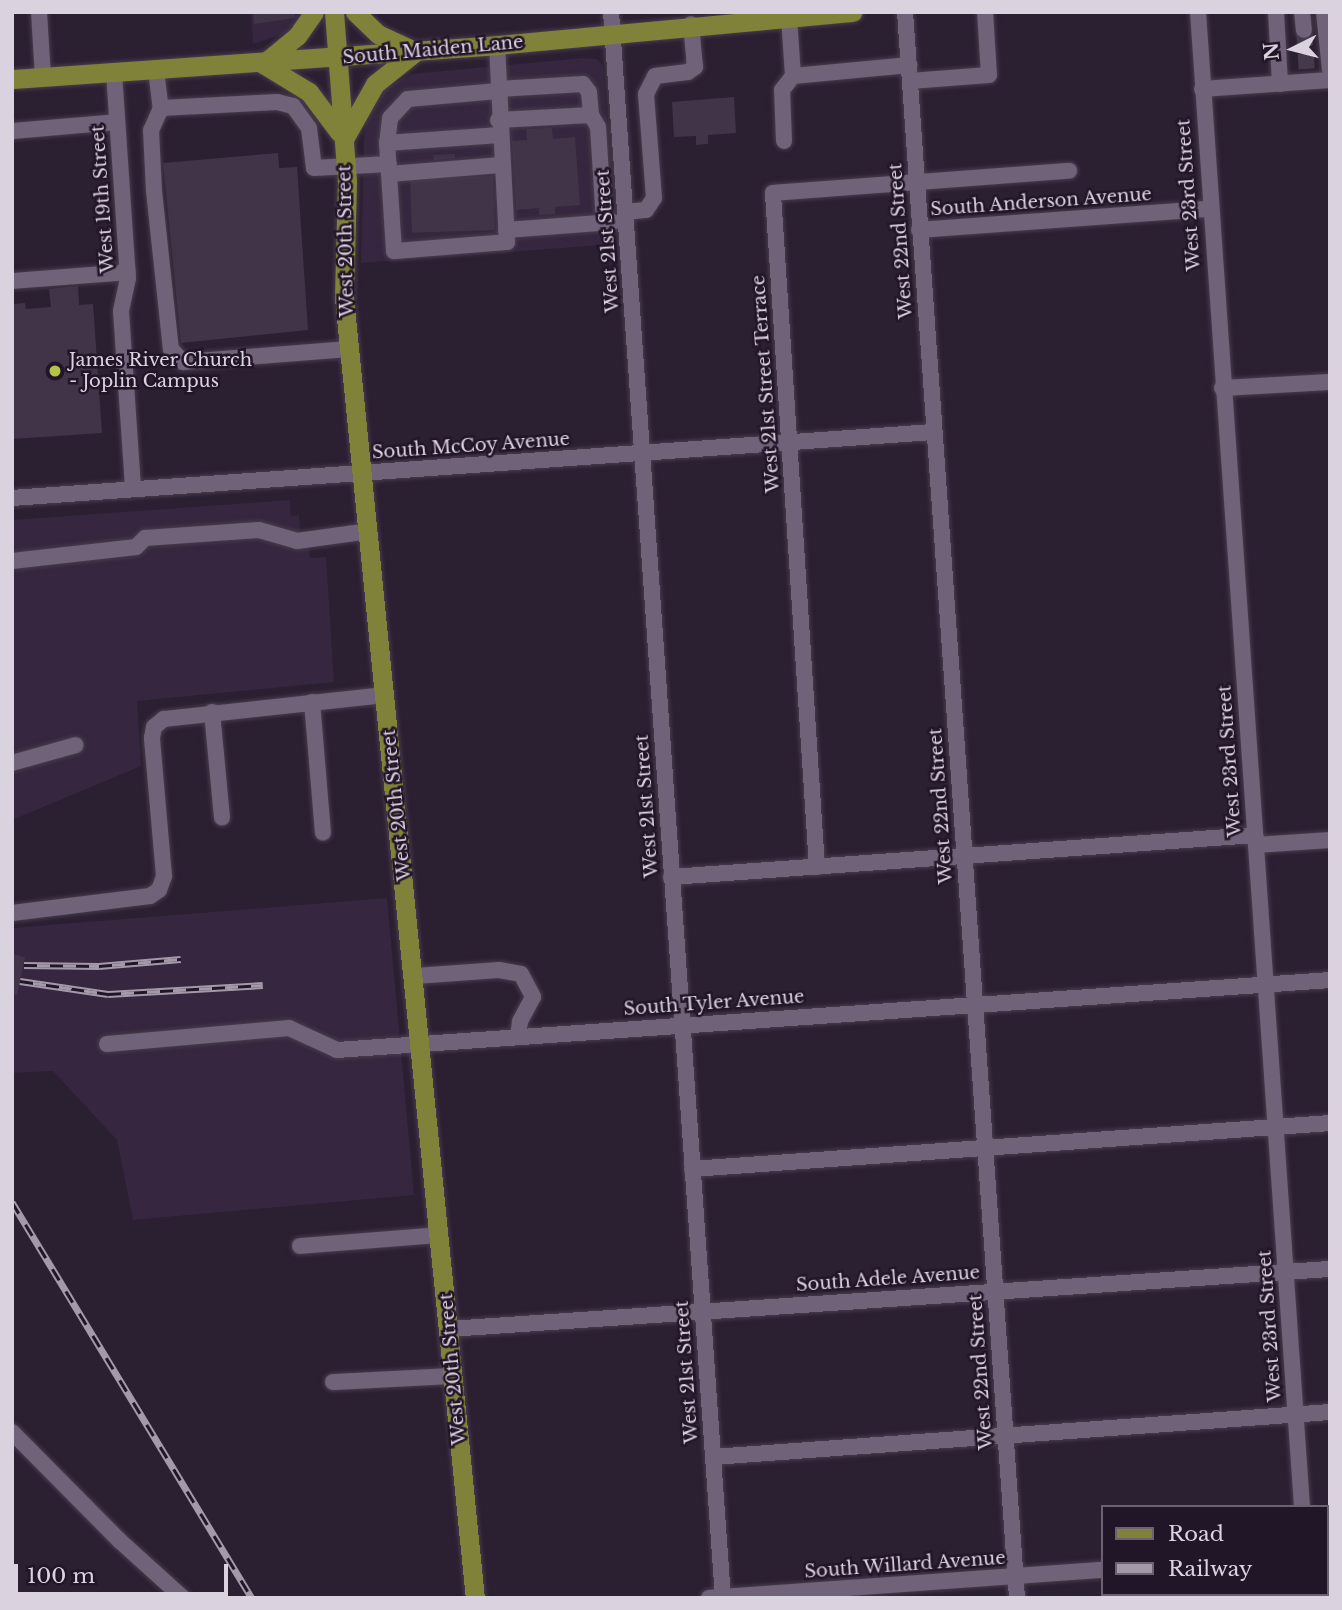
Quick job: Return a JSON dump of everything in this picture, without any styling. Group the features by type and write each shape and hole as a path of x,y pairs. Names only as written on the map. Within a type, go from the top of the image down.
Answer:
{"main road":[{"path":"314,12 297,36 263,64 318,99 343,140 375,84 417,52 378,34 355,12"},
{"name":"West 20th Street","path":"334,12 345,167 344,298 422,1044 475,1598"},
{"name":"South Maiden Lane","path":"12,79 417,52 691,24 852,12"}],"street":[{"path":"39,12 43,77"},
{"name":"West 21st Street","path":"611,12 723,1597"},
{"name":"West 22nd Street","path":"905,12 1017,1598"},
{"path":"793,76 909,73 989,75 985,12"},
{"name":"West 23rd Street","path":"1198,12 1208,209 1302,1505"},
{"path":"1276,12 1280,84"},
{"path":"1302,12 1304,30"},
{"path":"1324,12 1330,69"},
{"path":"784,141 782,90 793,76 789,17"},
{"path":"506,230 604,223 646,209 654,198 646,93 655,76 688,72 695,67 691,24"},
{"path":"497,45 498,90 499,127 506,242 394,251 387,143 390,118 408,99 498,90 583,84 589,92 591,115 598,127 604,223"},
{"path":"156,70 161,108 152,130 154,191 172,349 183,362 349,349"},
{"name":"West 19th Street","path":"114,73 128,272 121,311 133,489"},
{"path":"1202,89 1280,84 1307,76 1330,80"},
{"path":"161,108 247,101 293,106 309,128 314,169 501,166"},
{"path":"387,143 591,115"},
{"path":"12,131 117,122"},
{"name":"West 21st Street Terrace","path":"817,867 773,193 1069,171"},
{"name":"South Anderson Avenue","path":"919,230 1208,209"},
{"path":"12,281 128,272"},
{"path":"1222,388 1330,382"},
{"name":"South McCoy Avenue","path":"12,498 933,432"},
{"path":"12,561 136,547 145,538 259,530 297,541 369,531"},
{"path":"12,913 156,893 164,876 154,727 173,716 386,695"},
{"path":"312,702 323,833"},
{"path":"212,712 222,818"},
{"path":"12,763 76,745"},
{"path":"671,877 1255,840 1330,840"},
{"path":"415,975 499,970 521,974 530,984 533,997 520,1021 518,1037"},
{"name":"South Tyler Avenue","path":"107,1044 289,1028 337,1051 974,1003 1330,980"},
{"path":"692,1169 1330,1123"},
{"path":"300,1246 440,1235"},
{"name":"South Adele Avenue","path":"449,1329 1330,1269"},
{"path":"333,1382 453,1376"},
{"path":"712,1457 1330,1412"},
{"path":"12,1432 183,1598"},
{"name":"South Willard Avenue","path":"709,1598 1100,1570"}],"shaded area":[{"path":"251,12 305,12 286,33 253,44"},
{"path":"583,58 597,59 603,66 616,244 361,263 364,134 369,111 380,91 411,74"},
{"path":"290,500 291,516 299,515 301,543 309,543 310,558 326,557 334,682 137,701 141,766 12,820 12,520"},
{"path":"387,898 414,1195 133,1220 117,1140 53,1071 12,1073 12,928"}],"building":[{"path":"253,12 295,12 295,18 254,24"},
{"path":"734,97 736,133 708,135 708,144 696,145 696,136 674,137 672,102"},
{"path":"552,128 553,139 575,137 580,205 555,207 555,214 539,215 539,208 516,210 512,141 527,140 526,129"},
{"path":"278,153 279,168 297,167 308,330 181,343 163,163"},
{"path":"455,154 455,158 434,160 433,155"},
{"path":"493,176 495,230 412,233 410,179"},
{"name":"James River Church - Joplin Campus","path":"78,286 79,305 93,304 102,433 12,439 12,304 25,303 26,309 51,307 49,289"},
{"path":"12,954 25,957 17,995 12,994"}],"tunnel":[{"path":"1304,30 1307,69"}],"railway":[{"path":"24,965 99,966 181,959"},
{"path":"20,981 108,994 263,985"},
{"path":"12,1202 252,1598"}],"place":[{"name":"James River Church - Joplin Campus","path":"55,371"}]}
